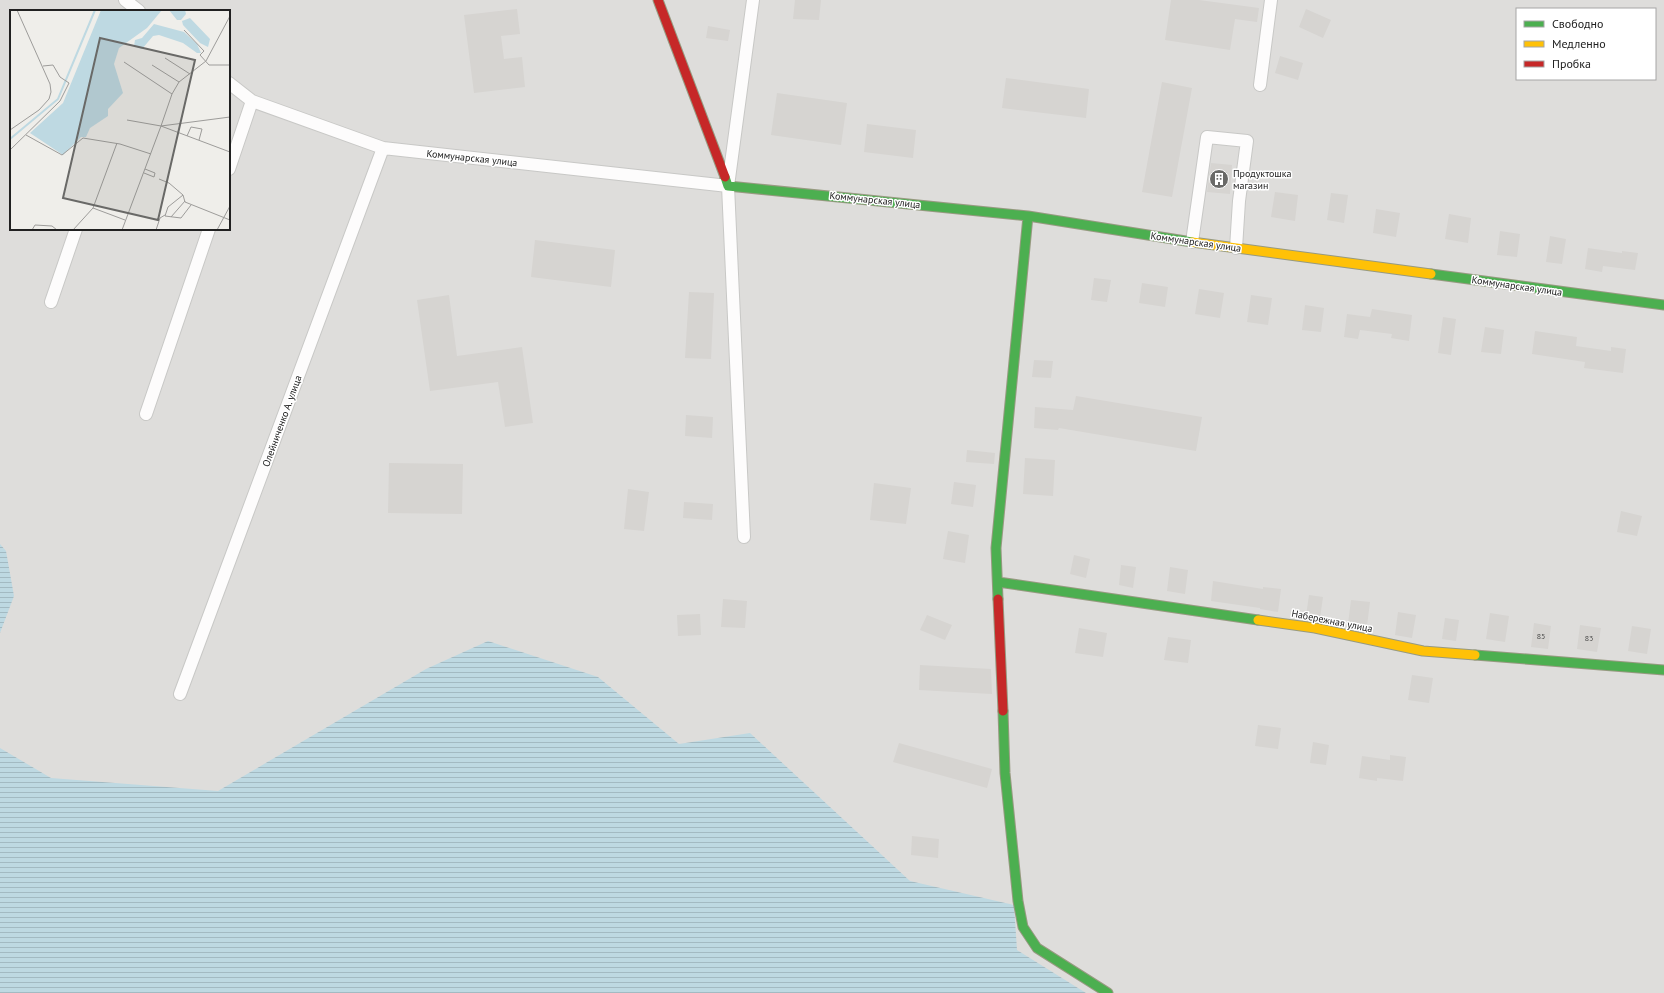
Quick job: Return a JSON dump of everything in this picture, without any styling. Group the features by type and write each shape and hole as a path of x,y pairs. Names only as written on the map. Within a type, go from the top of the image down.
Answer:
{"street":[{"path":"125,0 138,10"},
{"path":"658,0 728,186"},
{"path":"744,537 728,186 753,0"},
{"path":"1260,85 1271,0"},
{"name":"Коммунарская улица","path":"230,84 252,101 383,148 728,186 1028,216 1192,242 1664,306"},
{"path":"230,166 252,101"},
{"path":"1192,242 1207,137 1247,141 1239,201 1236,248"},
{"name":"Олейниченко А. улица","path":"180,694 383,148"},
{"path":"1028,216 996,548 1005,772 1018,901 1023,927 1037,948 1108,993"},
{"path":"51,302 76,230"},
{"path":"146,414 209,230"},
{"name":"Набережная улица","path":"998,582 1315,628 1423,651 1664,670"}],"shaded area":[{"path":"0,0 1664,0 1664,993 0,993"}],"water":[{"path":"0,544 6,551 14,596 0,633"},
{"path":"488,641 598,677 679,744 750,733 910,881 1014,905 1017,950 1086,993 0,993 0,748 51,778 218,791 426,669"}],"building":[{"path":"795,0 821,0 819,20 793,19"},
{"path":"1171,0 1199,0 1259,8 1257,22 1235,19 1230,50 1165,40"},
{"path":"517,9 520,34 501,36 504,59 522,57 525,87 474,93 464,15"},
{"path":"1306,9 1331,20 1323,38 1299,27"},
{"path":"708,26 730,30 728,41 706,38"},
{"path":"1280,56 1303,63 1298,80 1275,73"},
{"path":"1006,78 1089,89 1086,118 1002,108"},
{"path":"1162,82 1192,88 1172,197 1142,192"},
{"path":"777,93 847,103 841,145 771,135"},
{"path":"867,124 916,130 913,158 864,152"},
{"name":"Продуктошка магазин","path":"1211,163 1232,165 1230,194 1207,192"},
{"path":"1275,192 1298,195 1295,221 1271,217"},
{"path":"1331,193 1348,195 1344,223 1327,220"},
{"path":"1376,209 1400,213 1396,237 1373,233"},
{"path":"1449,214 1471,218 1468,243 1445,239"},
{"path":"1500,231 1520,234 1517,257 1497,255"},
{"path":"1550,236 1566,239 1562,264 1546,262"},
{"path":"535,240 615,250 611,287 531,277"},
{"path":"1588,248 1622,253 1622,251 1638,253 1635,270 1603,266 1602,272 1585,269"},
{"path":"1094,278 1111,280 1107,302 1091,300"},
{"path":"1142,283 1168,287 1165,307 1139,303"},
{"path":"1199,289 1224,293 1220,318 1195,314"},
{"path":"689,292 714,293 711,359 685,358"},
{"path":"449,295 457,356 522,347 533,423 505,427 498,382 430,391 417,300"},
{"path":"1251,295 1272,298 1268,325 1247,322"},
{"path":"1305,305 1324,308 1321,332 1302,330"},
{"path":"1372,309 1412,315 1409,341 1391,338 1392,334 1360,330 1358,339 1344,337 1347,314 1370,317"},
{"path":"1443,317 1456,319 1451,355 1438,353"},
{"path":"1485,327 1504,330 1501,354 1481,352"},
{"path":"1535,331 1577,337 1576,346 1611,351 1611,347 1626,349 1623,373 1584,368 1585,362 1532,354"},
{"path":"1034,360 1053,361 1051,378 1032,377"},
{"path":"1076,396 1202,417 1196,451 1059,428 1058,430 1034,428 1035,407 1073,410"},
{"path":"686,415 713,417 712,438 685,436"},
{"path":"967,450 995,453 994,464 966,462"},
{"path":"1025,458 1055,460 1053,496 1023,494"},
{"path":"389,463 463,464 462,514 388,513"},
{"path":"954,482 976,485 973,507 951,504"},
{"path":"874,483 911,488 906,524 870,520"},
{"path":"628,489 649,492 644,531 624,529"},
{"path":"684,502 713,504 712,520 683,518"},
{"path":"1621,511 1642,516 1637,536 1617,532"},
{"path":"948,531 969,535 965,563 943,559"},
{"path":"1074,555 1090,559 1086,578 1070,574"},
{"path":"1121,565 1136,567 1133,588 1119,585"},
{"path":"1170,567 1188,570 1185,594 1167,591"},
{"path":"1213,581 1263,589 1263,587 1281,589 1278,612 1211,601"},
{"path":"1309,595 1323,597 1320,618 1306,616"},
{"path":"723,599 747,601 745,628 721,627"},
{"path":"1351,600 1370,602 1367,626 1348,624"},
{"path":"1398,612 1416,615 1412,638 1395,635"},
{"path":"1490,613 1509,616 1505,642 1486,639"},
{"path":"700,614 701,635 678,636 677,615"},
{"path":"927,615 952,625 945,640 920,630"},
{"path":"1445,618 1459,620 1456,641 1442,639"},
{"path":"1534,623 1551,626 1548,649 1531,647"},
{"path":"1580,625 1601,628 1597,652 1577,649"},
{"path":"1632,626 1651,629 1647,654 1628,651"},
{"path":"1079,628 1107,633 1103,657 1075,653"},
{"path":"1168,637 1191,640 1188,663 1164,660"},
{"path":"920,665 991,669 992,694 919,690"},
{"path":"1412,675 1433,678 1429,703 1408,700"},
{"path":"1258,725 1281,728 1278,749 1255,746"},
{"path":"1313,742 1329,745 1326,765 1310,763"},
{"path":"899,743 992,769 987,788 893,762"},
{"path":"1390,755 1406,757 1403,781 1377,778 1377,781 1359,778 1362,756 1390,760"},
{"path":"912,836 939,839 938,858 911,855"}],"traffic: fast":[{"path":"725,177 728,186 1028,216 1192,242"},
{"path":"998,599 996,548 1028,216"},
{"path":"1431,274 1664,305"},
{"path":"998,582 1258,620"},
{"path":"1475,655 1664,670"},
{"path":"1003,711 1005,773 1018,901 1023,927 1037,948 1108,993"}],"traffic: slow":[{"path":"1192,242 1431,274"},
{"path":"1258,620 1315,628 1423,651 1475,655"}],"traffic: jam":[{"path":"658,0 725,177"},
{"path":"998,599 1003,711"}],"place":[{"name":"Продуктошка магазин","path":"1219,179"}]}
